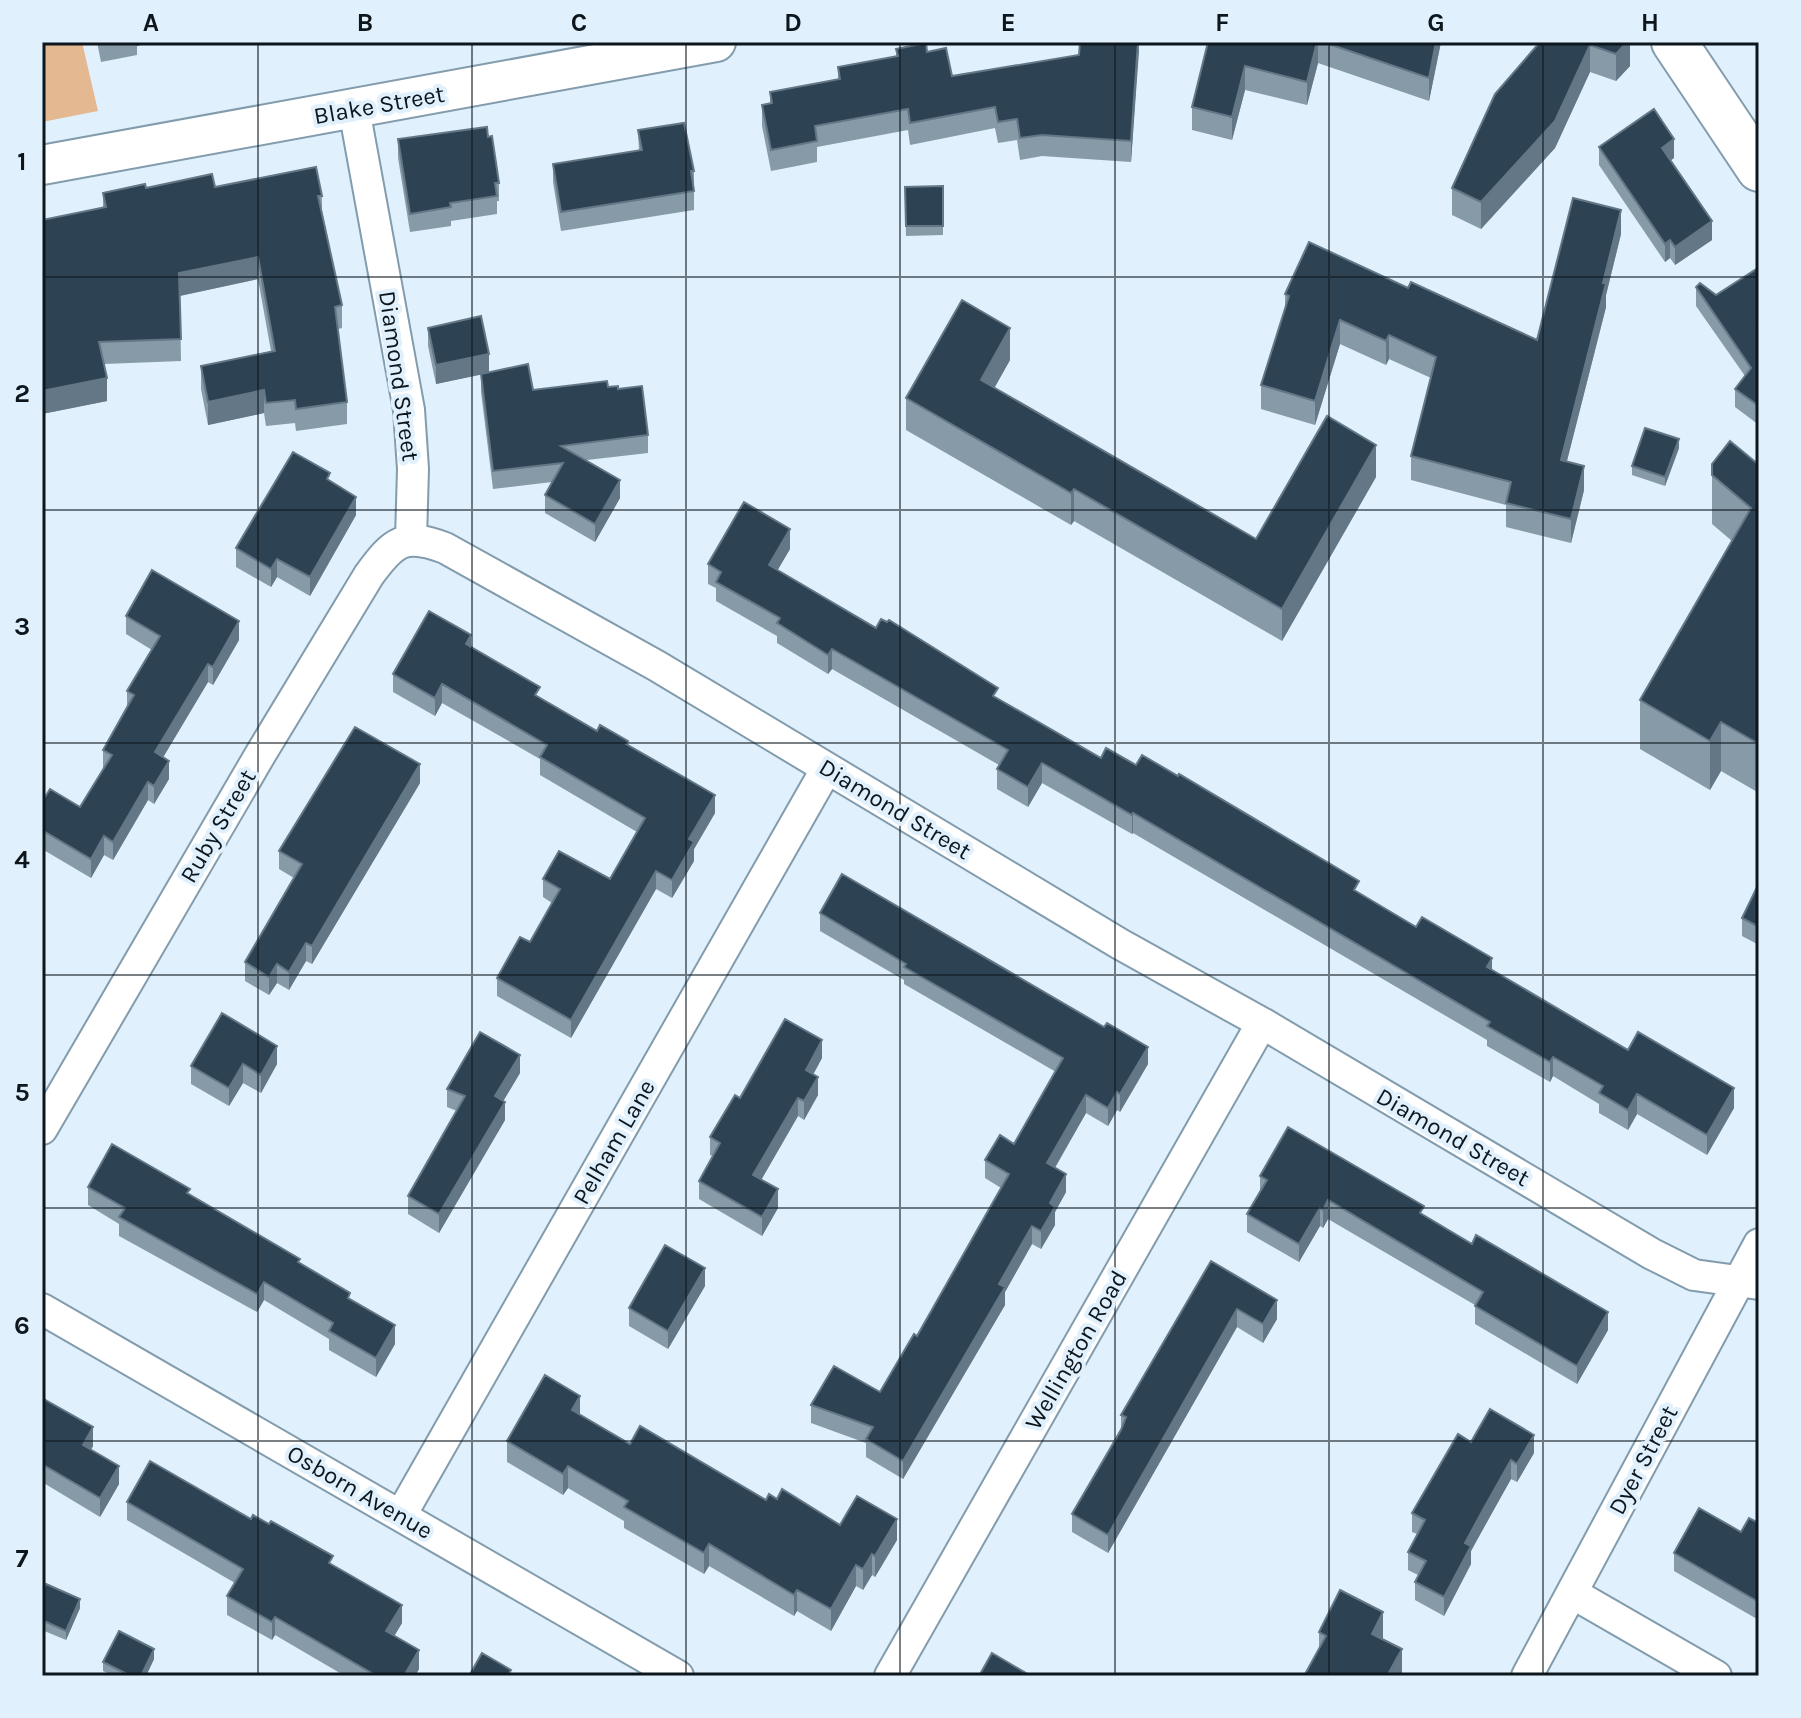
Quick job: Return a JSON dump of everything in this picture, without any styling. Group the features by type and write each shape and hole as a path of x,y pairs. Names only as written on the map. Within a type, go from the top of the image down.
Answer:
{"main road":[{"path":"1674,42 1759,169"}],"street":[{"name":"Blake Street","path":"42,165 354,109 656,47 716,42"},
{"name":"Diamond Street","path":"354,109 409,410 413,469 411,539 445,548 657,666 1120,944 1262,1023 1652,1254 1694,1275 1749,1282"},
{"name":"Ruby Street","path":"42,1129 369,575 399,542 411,539"},
{"name":"Pelham Lane","path":"401,1515 827,768"},
{"name":"Wellington Road","path":"890,1676 1262,1023"},
{"name":"Dyer Street","path":"1527,1676 1749,1282 1759,1244"},
{"name":"Osborn Avenue","path":"42,1309 401,1515 662,1672"},
{"path":"1572,1593 1716,1676"}],"shaded area":[{"path":"42,42 82,42 98,111 42,122"}],"building":[{"path":"1080,42 1138,42 1131,141 1042,135 1020,138 1017,119 998,122 995,107 910,123 908,109 815,126 817,141 771,150 762,105 772,103 770,92 840,79 838,67 898,56 896,49 926,43 927,52 946,48 952,76 1079,55"},
{"path":"1208,42 1317,42 1307,82 1245,66 1232,117 1192,107"},
{"path":"1323,42 1436,42 1429,78"},
{"path":"1540,42 1627,42 1616,54 1590,45 1555,121 1481,202 1452,188 1495,94"},
{"path":"1654,109 1674,139 1662,148 1712,221 1675,247 1670,240 1665,244 1599,147"},
{"path":"684,123 694,171 691,171 694,191 561,212 553,164 642,150 638,130"},
{"path":"487,127 488,137 492,136 499,183 495,183 497,196 450,203 451,207 410,214 398,139"},
{"path":"316,167 322,196 318,196 342,305 335,307 347,402 296,409 295,400 266,403 264,390 208,402 201,366 275,351 258,257 179,273 181,339 99,342 107,378 42,391 42,220 106,207 103,193 145,184 146,188 212,174 215,187"},
{"path":"943,186 943,226 906,226 905,187"},
{"path":"1573,198 1621,210 1603,283 1606,283 1561,460 1584,466 1571,519 1506,503 1511,482 1411,456 1436,357 1389,335 1386,341 1340,320 1315,401 1261,385 1289,296 1285,294 1309,242 1408,288 1411,282 1537,340"},
{"path":"1758,268 1759,406 1735,389 1751,368 1696,287 1700,283 1716,295"},
{"path":"962,300 1010,328 981,380 1256,539 1327,416 1376,445 1282,609 1074,489 1071,493 906,398"},
{"path":"481,316 489,354 436,365 428,328"},
{"path":"528,364 533,390 607,381 608,387 618,386 618,389 642,386 648,435 561,446 620,480 595,524 545,495 563,463 493,471 481,374"},
{"path":"1645,428 1679,439 1665,477 1632,466"},
{"path":"1730,441 1759,465 1759,744 1721,722 1710,741 1640,700 1751,508 1712,475 1712,464"},
{"path":"293,452 330,473 327,479 356,497 310,577 277,559 271,569 236,548"},
{"path":"744,502 790,529 769,565 876,628 881,619 889,620 998,688 993,696 1101,758 1106,748 1136,765 1142,755 1179,774 1359,881 1354,890 1416,927 1422,917 1492,958 1487,967 1628,1050 1638,1032 1734,1088 1707,1135 1637,1094 1628,1110 1599,1093 1603,1086 1553,1057 1550,1062 1487,1026 1490,1022 1042,763 1028,787 997,769 1008,750 832,649 828,655 777,623 780,618 716,582 721,572 708,564"},
{"path":"152,570 239,621 213,667 208,664 155,752 169,761 154,786 148,782 113,842 104,836 91,859 42,830 42,802 50,789 80,807 112,755 103,750 134,695 127,691 160,636 126,616"},
{"path":"429,611 471,635 466,644 540,687 535,695 597,731 600,725 628,741 626,744 715,795 689,839 694,842 672,880 656,871 571,1020 497,978 520,937 530,942 560,889 543,879 559,851 610,879 645,818 540,757 547,745 442,684 435,698 393,674"},
{"path":"355,727 420,764 312,946 306,943 289,972 277,964 269,977 245,962 302,864 279,851"},
{"path":"842,874 1104,1027 1107,1023 1148,1047 1108,1108 1086,1095 1047,1163 1066,1174 1050,1203 1055,1207 1041,1231 1032,1226 999,1284 1005,1287 903,1461 866,1439 873,1427 811,1405 834,1366 880,1392 914,1334 917,1336 1009,1174 985,1160 1000,1135 1014,1144 1063,1058 904,967 906,964 820,913"},
{"path":"1759,883 1759,927 1742,918"},
{"path":"222,1013 277,1046 261,1075 243,1064 229,1088 191,1066"},
{"path":"785,1019 822,1040 806,1070 818,1077 804,1101 798,1098 753,1175 778,1189 762,1217 699,1181 720,1143 710,1137 735,1095 740,1098"},
{"path":"480,1032 520,1055 495,1096 505,1102 439,1214 408,1196 465,1096 447,1089"},
{"path":"1288,1127 1424,1206 1420,1213 1472,1244 1476,1235 1608,1312 1577,1366 1475,1306 1483,1292 1328,1200 1299,1244 1247,1214 1267,1180 1260,1176"},
{"path":"112,1144 190,1189 187,1193 300,1259 298,1262 350,1293 348,1298 395,1325 376,1358 329,1331 333,1323 264,1282 257,1294 119,1217 125,1208 88,1187"},
{"path":"665,1245 705,1268 668,1331 629,1308"},
{"path":"1211,1261 1277,1300 1263,1324 1237,1309 1108,1535 1072,1514 1121,1430 1126,1417 1121,1415"},
{"path":"545,1375 580,1396 572,1410 630,1444 640,1426 766,1500 769,1494 777,1499 782,1489 840,1525 857,1496 897,1519 875,1556 872,1554 863,1569 856,1565 831,1609 797,1590 794,1595 709,1544 704,1553 624,1507 628,1501 568,1466 563,1474 507,1441"},
{"path":"42,1398 93,1427 83,1445 119,1466 100,1498 42,1464"},
{"path":"1490,1409 1534,1435 1517,1464 1511,1460 1484,1508 1465,1543 1471,1546 1444,1597 1415,1582 1426,1561 1408,1552 1425,1520 1412,1513 1458,1434 1471,1442"},
{"path":"150,1461 251,1519 253,1515 269,1524 271,1521 333,1556 329,1563 402,1605 386,1631 419,1650 404,1676 377,1676 275,1617 272,1622 227,1596 243,1569 127,1502"},
{"path":"1699,1508 1741,1532 1749,1518 1759,1523 1757,1601 1674,1553"},
{"path":"46,1584 80,1599 66,1631 42,1620 42,1592"},
{"path":"1340,1590 1383,1612 1372,1634 1402,1649 1387,1676 1304,1676 1326,1636 1319,1632"},
{"path":"119,1631 154,1649 141,1676 131,1676 103,1662"},
{"path":"482,1653 511,1670 509,1673 515,1676 469,1676"},
{"path":"992,1653 1031,1676 979,1676"}]}
